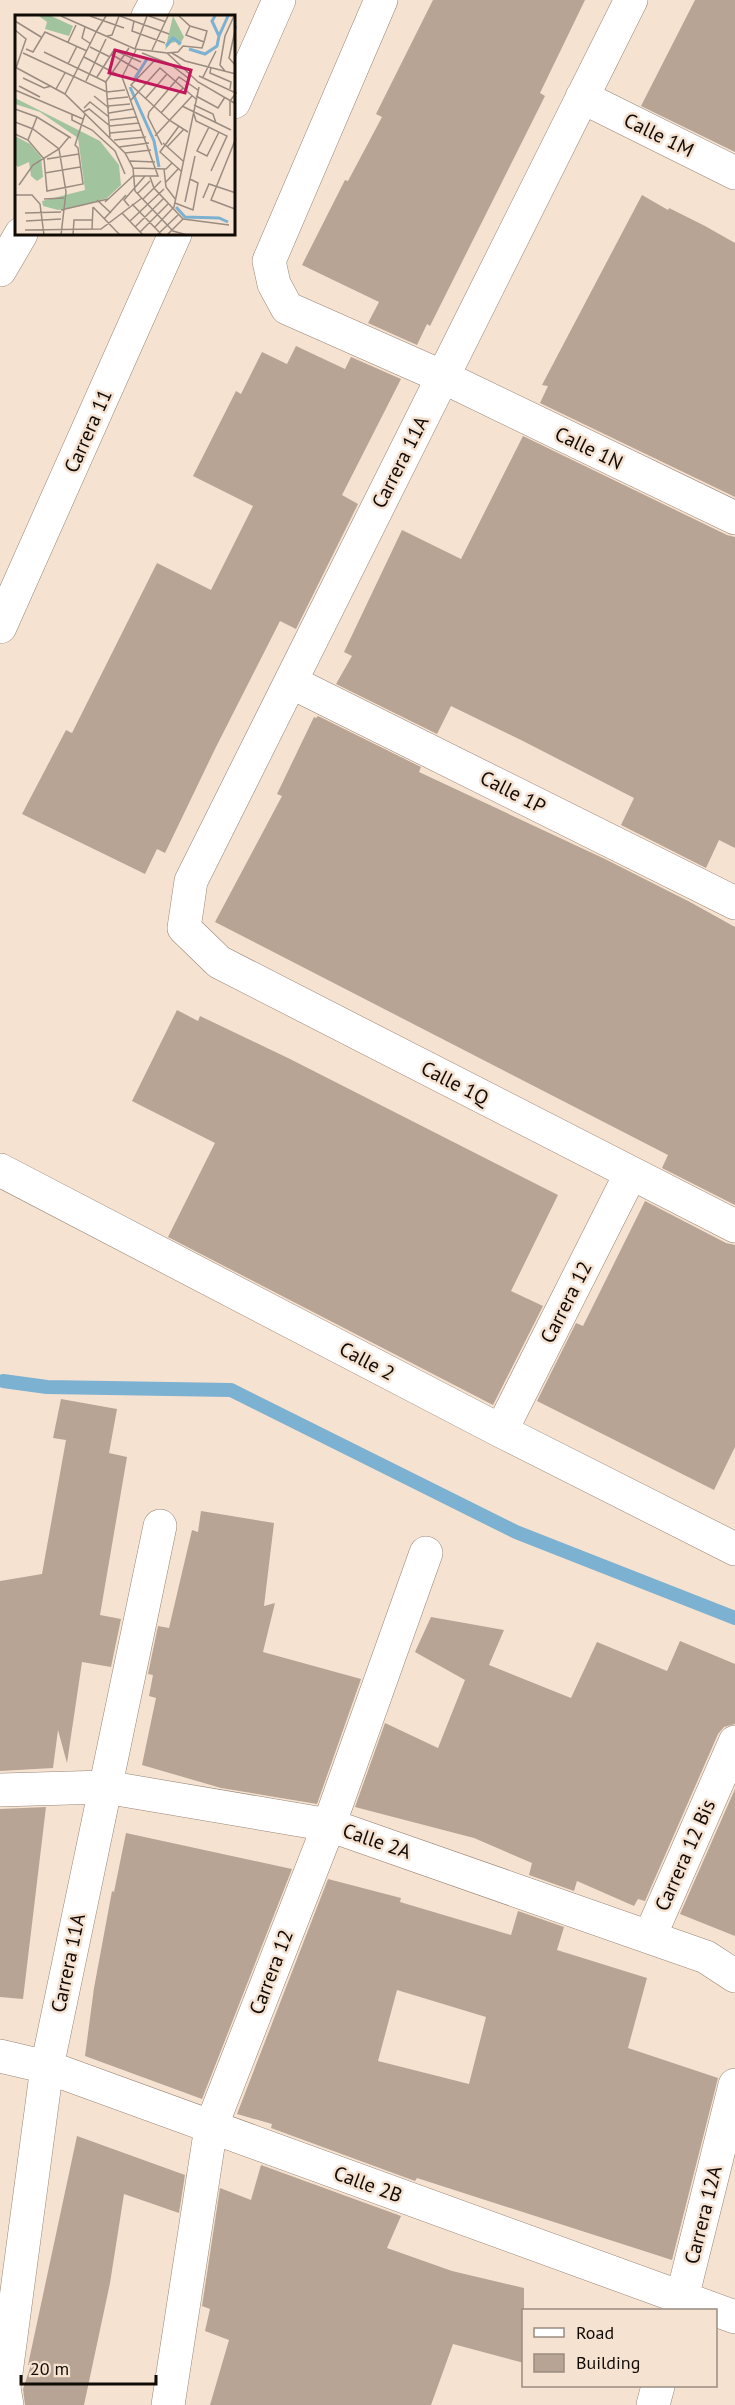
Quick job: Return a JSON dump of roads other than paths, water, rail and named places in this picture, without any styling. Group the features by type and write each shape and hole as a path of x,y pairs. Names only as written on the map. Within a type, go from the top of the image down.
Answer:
{"street":[{"path":"149,15 157,0"},
{"path":"236,97 279,0"},
{"name":"Calle 1N","path":"381,0 270,261 274,284 287,308 443,377 735,518"},
{"name":"Carrera 11A","path":"184,928 191,881 631,0"},
{"name":"Calle 1M","path":"582,97 735,173"},
{"path":"0,270 20,236"},
{"name":"Carrera 11","path":"0,627 174,236"},
{"name":"Calle 1P","path":"291,682 735,903"},
{"name":"Calle 1Q","path":"184,928 219,962 735,1226"},
{"name":"Calle 2","path":"0,1170 501,1431 735,1549"},
{"name":"Carrera 12","path":"501,1431 631,1173"},
{"name":"Carrera 11A","path":"7,2405 4,2388 46,2067 160,1526"},
{"name":"Carrera 12","path":"168,2405 211,2127 329,1825 426,1553"},
{"name":"Carrera 12 Bis","path":"650,1936 735,1742"},
{"name":"Calle 2A","path":"0,1790 105,1787 329,1825 650,1936 706,1957 735,1976"},
{"name":"Calle 2B","path":"0,2056 46,2067 681,2304 702,2309"},
{"name":"Carrera 12A","path":"681,2304 735,2085"},
{"name":"Calle 2B","path":"717,2313 735,2317"},
{"path":"653,2405 658,2387"}],"waterway":[{"path":"3,1381 47,1387 231,1390 516,1532 735,1618"}]}
